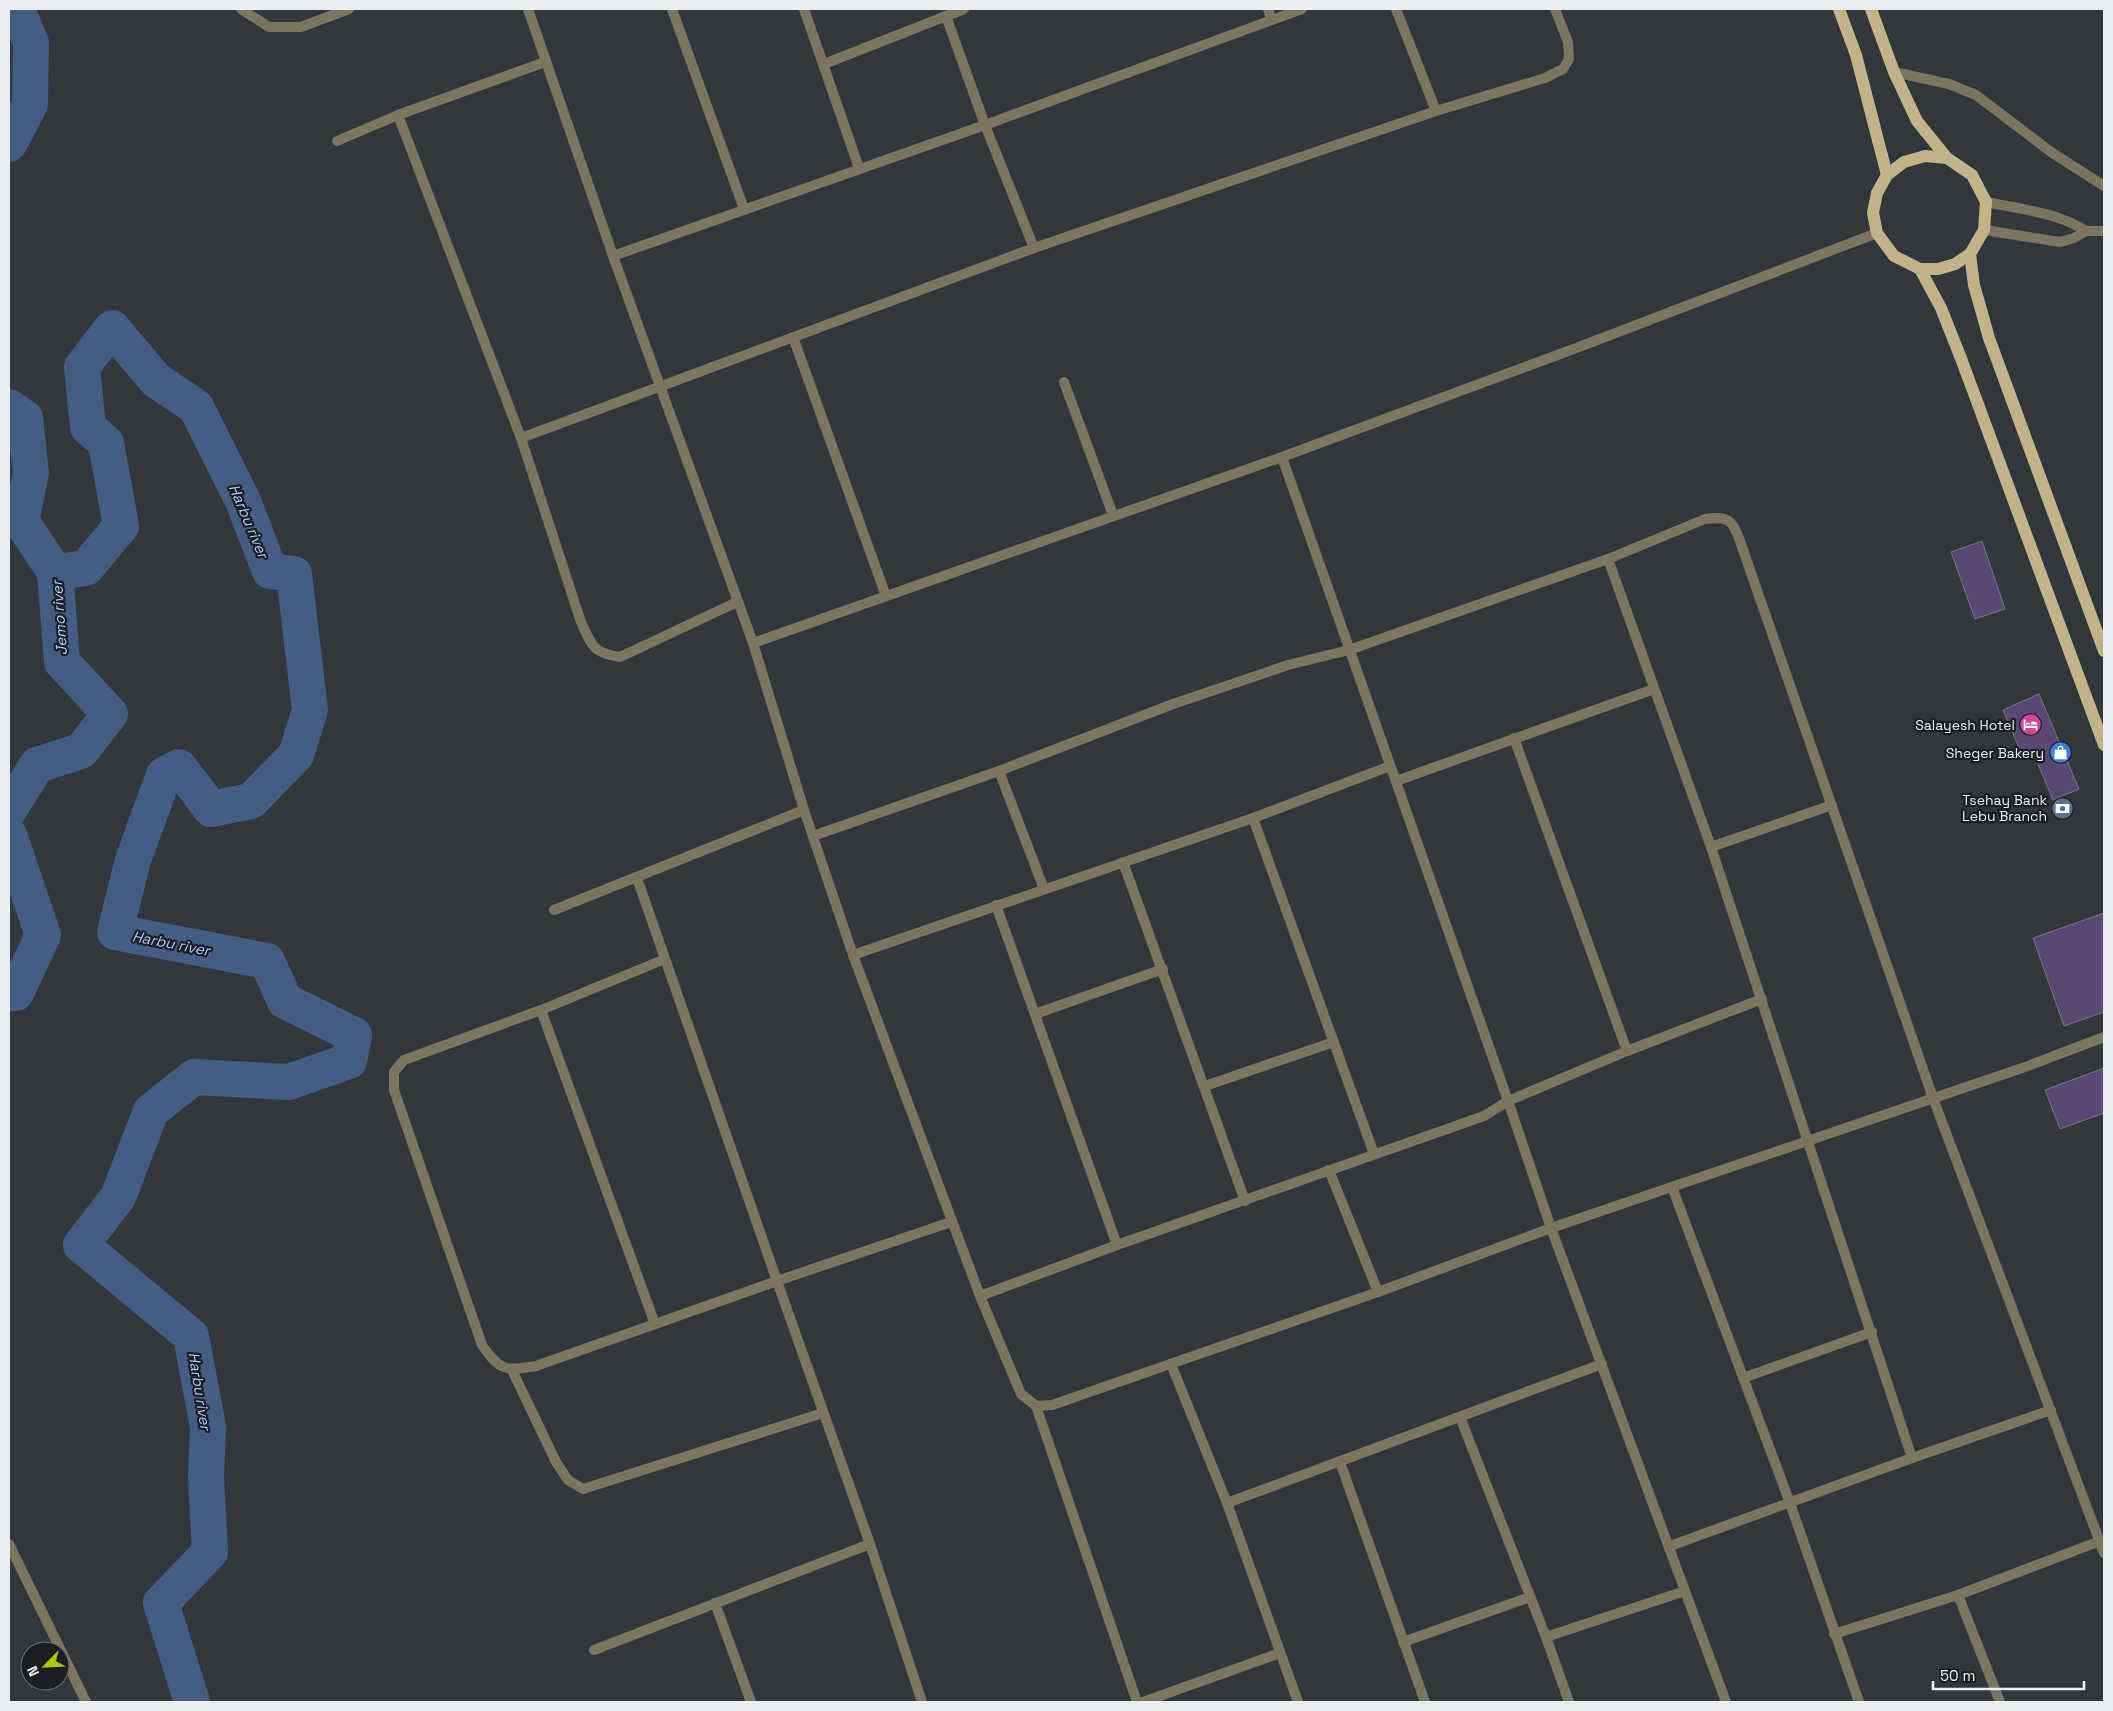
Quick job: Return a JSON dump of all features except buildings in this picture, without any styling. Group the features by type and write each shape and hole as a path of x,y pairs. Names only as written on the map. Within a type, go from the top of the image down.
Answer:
{"main road":[{"path":"1839,9 1856,55 1887,175"},
{"path":"1871,9 1894,72 1917,121 1947,158 1972,175 1986,202 1984,230 1970,254 1955,264 1938,269 1920,269 1894,256 1877,233 1873,213 1876,193 1887,175 1904,162 1925,156 1947,158"},
{"path":"1970,254 1974,285 1989,338 2104,651"},
{"path":"1920,269 1941,308 1962,361 2104,745"}],"street":[{"path":"241,9 269,28 302,27 349,9"},
{"path":"528,9 613,256 753,643 804,810 853,955 980,1296 1022,1394 1036,1406 1138,1702"},
{"path":"672,9 744,209"},
{"path":"804,9 860,168"},
{"path":"1268,9 1272,20"},
{"path":"613,256 1302,9"},
{"path":"1396,9 1436,111"},
{"path":"521,438 1034,248 1436,111 1545,78 1562,69 1569,59 1568,42 1555,9"},
{"path":"824,64 958,10"},
{"path":"946,16 985,124 1034,248"},
{"path":"337,141 398,115 546,62"},
{"path":"1894,72 1949,84 1976,95 2051,152 2104,186"},
{"path":"398,115 521,438 581,622 591,643 603,655 620,657 737,602"},
{"path":"1986,202 2060,218 2086,231"},
{"path":"1984,230 2060,242 2074,238 2086,231 2104,231"},
{"path":"753,643 1113,515 1282,458 1877,233"},
{"path":"793,337 886,596"},
{"path":"1064,382 1113,515"},
{"path":"1282,458 1508,1100 1551,1228 1726,1702"},
{"path":"813,836 999,771 1173,704 1288,665 1349,650 1608,558 1705,519 1719,517 1728,519 1740,541 1933,1098 2104,1554"},
{"path":"1608,558 1711,847 1809,1140 1912,1458"},
{"path":"1396,781 1654,689"},
{"path":"1514,738 1627,1051"},
{"path":"853,955 1253,818 1390,766"},
{"path":"999,771 1044,889"},
{"path":"1711,847 1832,805"},
{"path":"554,910 804,810"},
{"path":"1253,818 1374,1154"},
{"path":"1124,862 1245,1200"},
{"path":"637,878 870,1544 922,1702"},
{"path":"996,905 1117,1245"},
{"path":"665,959 540,1010 404,1060 394,1072 394,1090 482,1345 495,1364 512,1370 536,1366 951,1222"},
{"path":"1035,1014 1163,968"},
{"path":"980,1296 1117,1245 1484,1116 1508,1100 1627,1051 1762,999"},
{"path":"540,1010 654,1324"},
{"path":"1036,1406 1052,1405 1171,1364 1378,1292 1551,1228 1933,1098 2104,1037"},
{"path":"1205,1086 1334,1042"},
{"path":"1329,1170 1378,1292"},
{"path":"1672,1187 1790,1503 1859,1702"},
{"path":"1743,1378 1872,1332"},
{"path":"1171,1364 1227,1503 1298,1702"},
{"path":"1227,1503 1602,1364"},
{"path":"512,1370 556,1462 568,1480 582,1489 823,1413"},
{"path":"1670,1546 1912,1458 2051,1410"},
{"path":"1460,1417 1546,1637 1569,1702"},
{"path":"1340,1462 1425,1702"},
{"path":"1834,1634 1958,1595 2100,1541"},
{"path":"9,1544 86,1702"},
{"path":"594,1650 870,1544"},
{"path":"1546,1637 1685,1591"},
{"path":"1958,1595 2000,1702"},
{"path":"1404,1642 1530,1597"},
{"path":"715,1603 751,1702"},
{"path":"1143,1702 1280,1653"}],"waterway":[{"name":"Jemo river","path":"9,144 30,104 31,43 17,9"},
{"name":"Harbu river","path":"55,572 86,568 121,526 106,443 88,427 82,367 112,328 156,380 196,407 243,501 270,571 294,574 310,710 296,755 251,801 211,809 179,767 164,775 133,860 115,932 267,961 285,1001 354,1035 349,1061 289,1082 194,1077 151,1111 118,1197 81,1245 191,1336 208,1427 206,1478 210,1552 161,1603 192,1702"},
{"name":"Jemo river","path":"9,407 25,418 31,473 21,521 55,572 62,662 110,714 81,751 37,765 9,810"},
{"name":"Jemo river","path":"9,835 43,935 16,993 9,993"}],"place":[{"name":"Salayesh Hotel","path":"2031,725"},
{"name":"Sheger Bakery","path":"2060,753"},
{"name":"Tsehay Bank Lebu Branch","path":"2063,808"}]}
